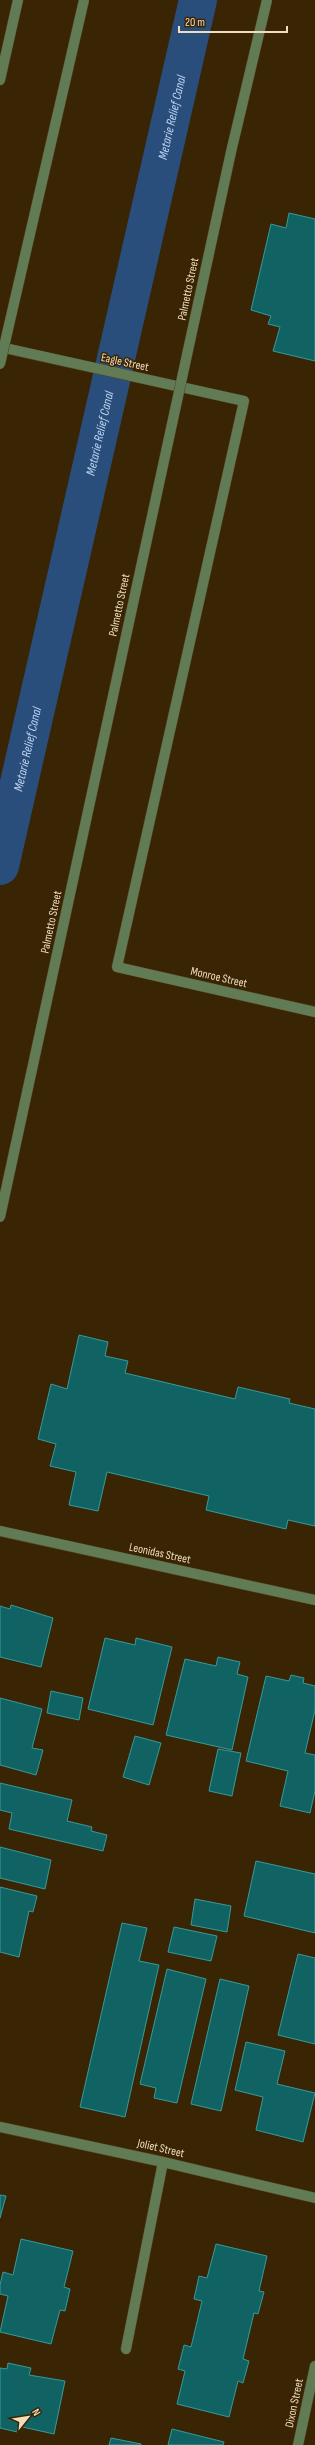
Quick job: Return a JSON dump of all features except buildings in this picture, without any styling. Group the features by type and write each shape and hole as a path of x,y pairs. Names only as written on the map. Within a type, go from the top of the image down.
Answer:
{"street":[{"path":"0,80 18,0"},
{"path":"0,364 84,0"},
{"name":"Palmetto Street","path":"0,1217 230,152 267,0"},
{"name":"Eagle Street","path":"0,347 244,401 117,967"},
{"name":"Monroe Street","path":"117,967 315,1012"},
{"name":"Leonidas Street","path":"0,1531 315,1600"},
{"name":"Joliet Street","path":"0,2127 163,2162 315,2198"},
{"path":"126,2349 163,2162"},
{"name":"Dixon Street","path":"298,2445 315,2366"}],"waterway":[{"name":"Metarie Relief Canal","path":"0,866 198,0"}]}
